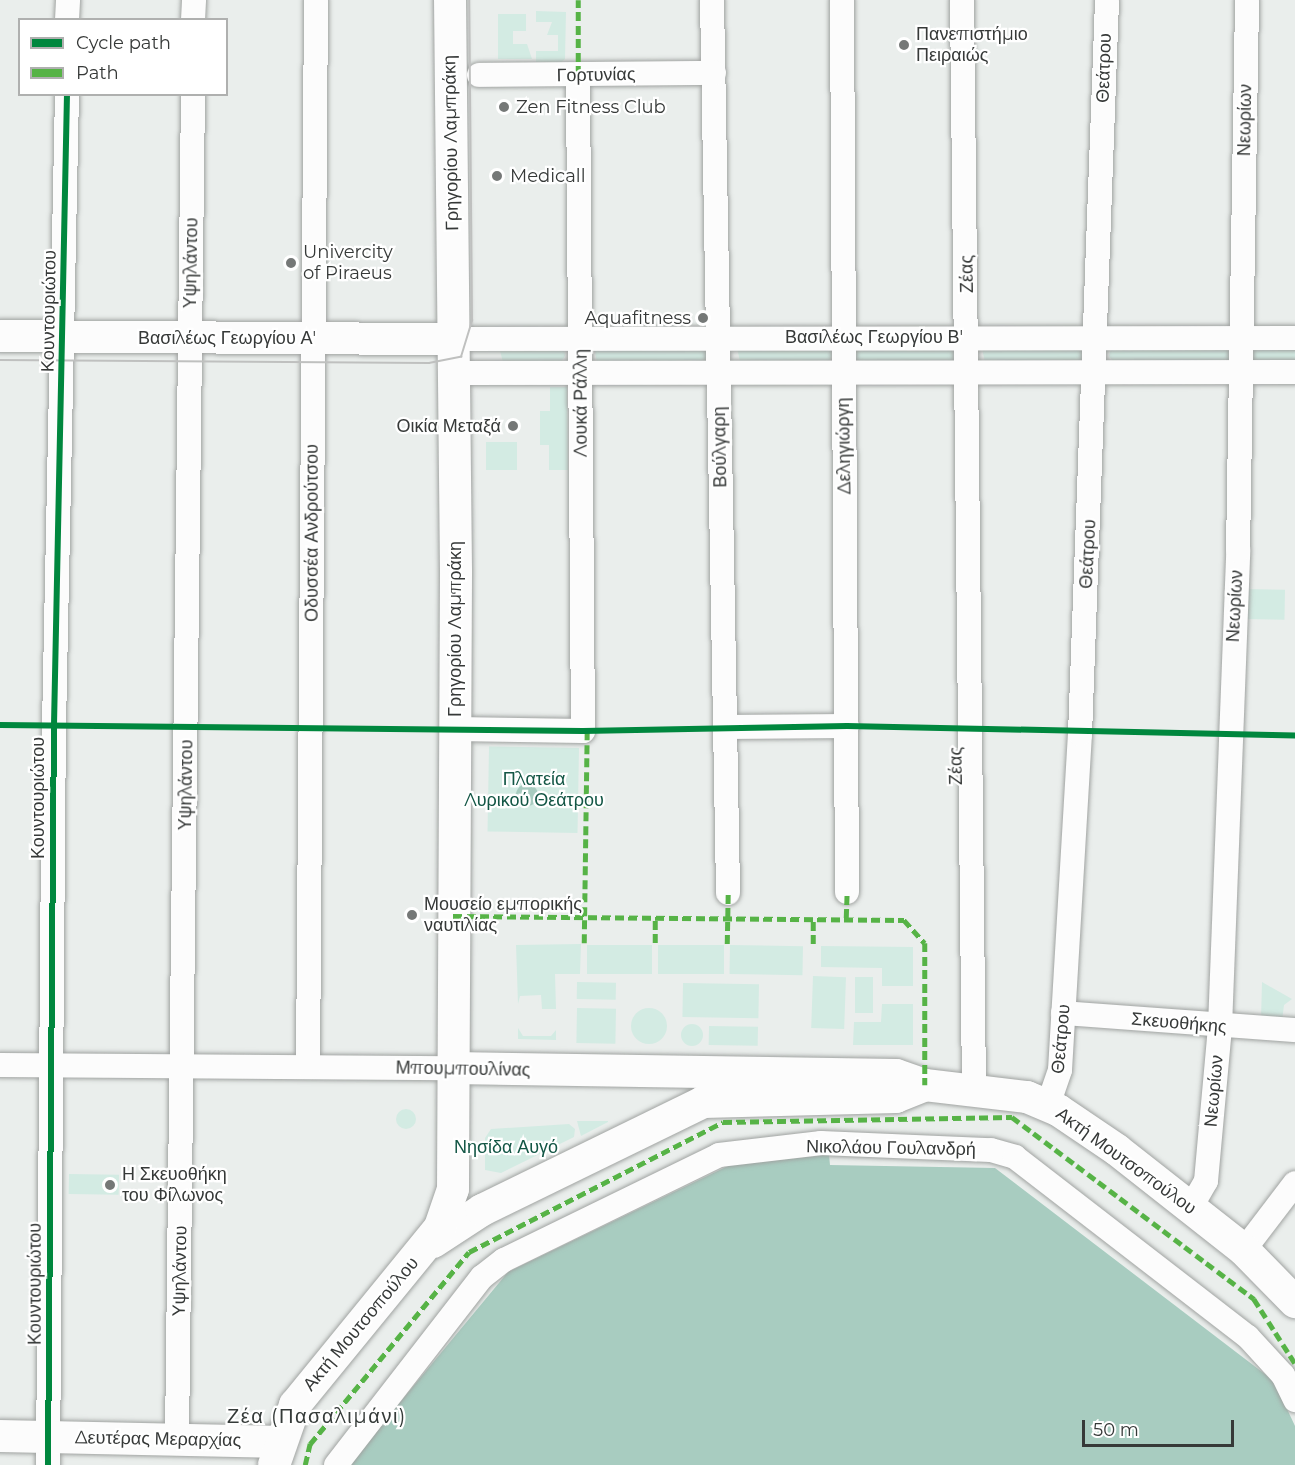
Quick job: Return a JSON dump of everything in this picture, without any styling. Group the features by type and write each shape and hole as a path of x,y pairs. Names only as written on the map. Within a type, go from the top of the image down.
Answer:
{"main road":[{"name":"Γρηγορίου Λαμπράκη","path":"423,1250 448,1212 453,1189 454,372 450,0"},
{"name":"Βασιλέως Γεωργίου Α'","path":"0,336 453,339"},
{"name":"Μπουμπουλίνας","path":"452,1068 896,1075 925,1085"},
{"name":"Ακτή Μουτσοπούλου","path":"925,1085 974,1088 1047,1105 1191,1207 1244,1250 1295,1302"},
{"path":"423,1250 482,1210 703,1102 896,1097 925,1085"},
{"name":"Ακτή Μουτσοπούλου","path":"277,1453 307,1388 423,1250"},
{"name":"Δευτέρας Μεραρχίας","path":"0,1436 48,1451 177,1440 277,1453"}],"street":[{"path":"68,0 68,18"},
{"path":"193,18 194,0"},
{"name":"Οδυσσέα Ανδρούτσου","path":"308,1067 316,0"},
{"name":"Βούλγαρη","path":"712,0 720,336 718,372 728,893"},
{"name":"Δεληγιώργη","path":"842,0 842,337 847,892"},
{"name":"Ζέας","path":"962,0 969,337 974,1088"},
{"name":"Θεάτρου","path":"1047,1105 1060,1070 1094,372 1093,338 1107,0"},
{"name":"Νεωρίων","path":"1191,1207 1206,1180 1220,1027 1241,372 1247,0"},
{"name":"Γορτυνίας","path":"479,75 714,73"},
{"name":"Λουκά Ράλλη","path":"454,729 583,731 578,75"},
{"name":"Κουντουριώτου","path":"48,1451 51,1065 65,337 67,96"},
{"name":"Υψηλάντου","path":"177,1440 193,96"},
{"name":"Βασιλέως Γεωργίου Β'","path":"453,339 580,336 1295,338"},
{"name":"Βασιλέως Γεωργίου Β'","path":"454,372 1295,372"},
{"path":"725,727 847,726"},
{"name":"Σκευοθήκης","path":"1063,1013 1220,1027 1295,1030"},
{"name":"Μπουμπουλίνας","path":"0,1065 452,1068"},
{"name":"Νικολάου Γουλανδρή","path":"336,1465 482,1277 504,1260 719,1155 821,1143 991,1150 1015,1157 1248,1337 1283,1375 1295,1400"},
{"path":"1244,1250 1295,1183"}],"green space":[{"path":"536,11 566,12 565,59 560,63 536,62 536,51 558,51 558,35 547,35 552,22 536,22"},
{"path":"498,14 526,14 526,31 513,31 513,44 527,44 532,59 498,59"},
{"path":"1295,344 1295,365 1251,360 1252,348"},
{"path":"955,345 955,363 859,363 854,356 856,348"},
{"path":"1227,345 1232,356 1227,363 1114,363 1109,356 1111,348"},
{"path":"499,347 564,347 565,356 561,362 503,362"},
{"path":"594,347 706,348 707,356 703,363 597,362"},
{"path":"737,347 831,348 832,356 828,362 740,362"},
{"path":"982,348 1083,348 1083,360 985,363"},
{"path":"550,387 567,387 568,470 549,470 549,445 540,445 540,411 550,411"},
{"path":"486,442 517,442 517,470 486,470"},
{"path":"1244,589 1285,590 1284,620 1243,619"},
{"name":"Πλατεία Λυρικού Θεάτρου","path":"489,746 579,748 578,833 488,831"},
{"path":"581,944 580,974 555,974 556,1009 542,1009 541,995 520,996 518,1004 516,945"},
{"path":"587,945 652,945 652,974 587,974"},
{"path":"658,945 724,945 724,974 658,974"},
{"path":"730,945 803,946 802,975 729,974"},
{"path":"821,946 913,947 913,986 882,986 882,968 821,967"},
{"path":"813,976 846,977 844,1029 811,1028"},
{"path":"855,977 873,977 873,1013 855,1013"},
{"path":"577,982 616,983 616,1000 577,999"},
{"path":"1262,982 1292,999 1284,1005 1282,1021 1261,1019"},
{"path":"683,983 759,984 758,1018 682,1017"},
{"path":"882,1004 913,1004 913,1045 853,1045 854,1022 881,1022"},
{"path":"577,1008 616,1009 615,1044 576,1043"},
{"path":"649,1008 662,1013 667,1026 662,1039 649,1044 636,1039 631,1026 636,1013"},
{"path":"692,1024 700,1027 703,1035 700,1043 692,1046 684,1043 681,1035 684,1027"},
{"path":"709,1026 758,1027 758,1046 709,1045"},
{"path":"518,1028 523,1036 551,1036 556,1030 556,1040 518,1039"},
{"path":"402,1109 410,1109 416,1115 416,1123 410,1129 402,1129 396,1123 396,1115"},
{"path":"577,1121 608,1121 581,1136"},
{"name":"Νησίδα Αυγό","path":"569,1124 575,1129 574,1137 501,1173 485,1170 485,1138 491,1129"},
{"path":"69,1174 119,1175 119,1195 69,1194"}],"shaded area":[{"path":"527,784 535,787 538,795 535,803 527,806 519,803 516,795 519,787"},
{"path":"829,1155 830,1165 995,1168 1274,1381 1295,1426 1295,1465 348,1465 508,1272 732,1164"}],"tram line":[{"path":"0,360 429,363 461,357 472,321 469,0"}],"marked path":[{"path":"578,0 578,75"},
{"path":"584,943 587,731"},
{"path":"846,918 847,892"},
{"path":"727,944 728,893"},
{"path":"453,916 904,920 925,943 925,1085"},
{"path":"655,917 655,943"},
{"path":"813,918 813,944"},
{"path":"305,1465 310,1444 469,1252 723,1122 1012,1117 1254,1299 1295,1363"}],"cycle path":[{"path":"48,1465 54,725 67,96"},
{"path":"0,725 583,731 847,726 1295,735"}],"place":[{"name":"Πανεπιστήμιο Πειραιώς","path":"904,45"},
{"name":"Zen Fitness Club","path":"504,107"},
{"name":"Medicall","path":"497,176"},
{"name":"Univercity of Piraeus","path":"291,263"},
{"name":"Aquafitness","path":"703,318"},
{"name":"Οικία Μεταξά","path":"513,426"},
{"name":"Μουσείο εμπορικής ναυτιλίας","path":"412,915"},
{"name":"Η Σκευοθήκη του Φίλωνος","path":"110,1185"}],"district":[{"name":"Ζέα (Πασαλιμάνι)","path":"317,1416"}]}
